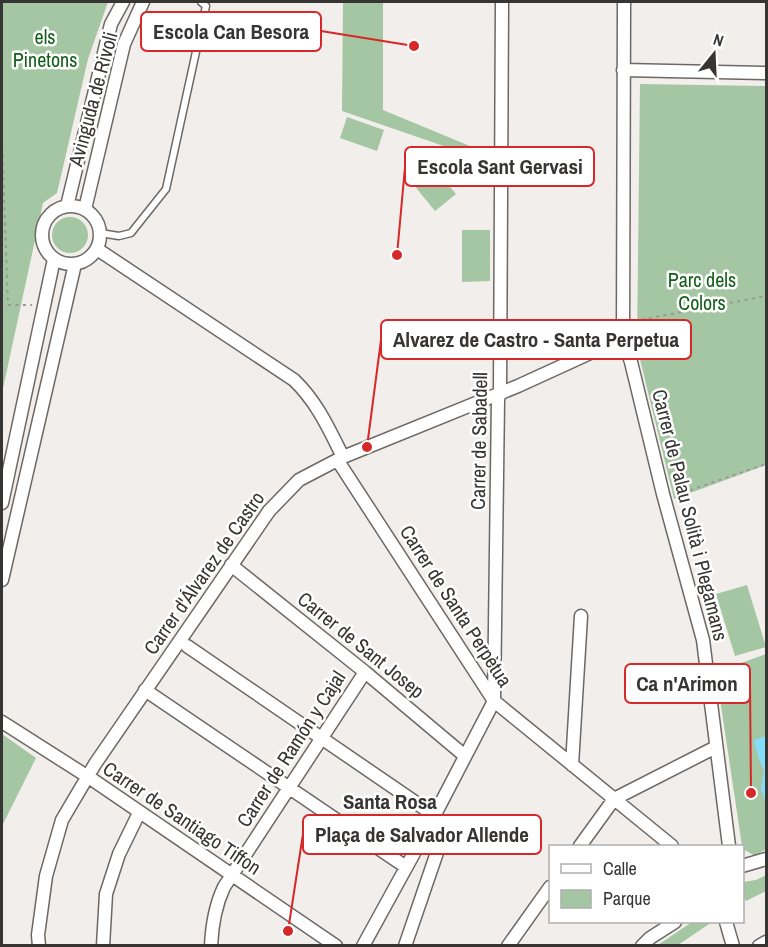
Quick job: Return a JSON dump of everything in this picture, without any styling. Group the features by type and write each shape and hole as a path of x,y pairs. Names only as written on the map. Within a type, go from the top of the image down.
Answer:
{"street":[{"name":"Avinguda de Rivoli","path":"67,206 111,24 123,2"},
{"name":"Avinguda de Rivoli","path":"85,209 124,44 143,2"},
{"name":"Carrer de Sabadell","path":"494,701 500,391 502,2"},
{"path":"622,339 624,2"},
{"path":"623,70 766,73"},
{"path":"67,206 85,209 91,213 99,226 97,249 91,256 75,264 64,264 54,259 44,248 42,228 45,220 55,210 67,206"},
{"name":"Carrer de Santa Perpètua","path":"97,249 294,380 309,394 320,410 341,459 494,701 671,845"},
{"path":"2,503 54,259"},
{"path":"2,580 75,264"},
{"name":"Carrer d'Álvarez de Castro","path":"39,945 38,935 46,876 62,820 87,777 269,511 299,480 341,459 500,391 518,386 622,339"},
{"name":"Carrer de Palau Solità i Plegamans","path":"622,339 631,362 663,494 703,640 729,845"},
{"name":"Carrer de Sant Josep","path":"231,565 365,672 465,756"},
{"path":"572,765 581,616"},
{"path":"187,646 321,738 429,817 443,835 405,945"},
{"name":"Carrer de Ramón y Cajal","path":"212,945 212,926 216,904 231,876 365,672"},
{"path":"146,690 406,867"},
{"path":"363,945 406,867 429,817 494,701"},
{"name":"Carrer de Santiago Tiffon","path":"3,721 336,945"},
{"path":"581,845 614,799 716,747"},
{"path":"102,945 106,894 119,854 139,813"},
{"path":"744,865 766,859"},
{"path":"508,945 549,888"},
{"path":"642,945 672,923"},
{"path":"727,923 734,945"},
{"path":"759,945 766,942"}],"lane":[{"path":"100,233 119,236 130,233 166,189 206,6 201,2"}],"path":[{"path":"2,140 8,305 33,305"},
{"path":"632,321 766,296"},
{"path":"672,496 766,464"}],"green space":[{"name":"els Pinetons","path":"2,2 108,2 88,59 57,193 43,203 2,393"},
{"path":"343,2 383,2 383,110 482,151 461,152 342,111"},
{"name":"Parc dels Colors","path":"640,84 766,86 766,465 674,499 637,347"},
{"path":"347,117 384,130 377,151 340,138"},
{"path":"424,156 456,194 435,211 404,173"},
{"path":"70,217 83,222 88,235 83,248 70,253 57,248 52,235 57,222"},
{"path":"462,230 490,230 490,281 462,282"},
{"path":"747,585 766,647 735,656 716,594"},
{"path":"766,654 766,849 755,856 744,850 744,845 742,845 716,672"},
{"path":"2,734 36,758 2,826"},
{"path":"766,875 766,891 746,901 744,882 756,880"},
{"path":"691,923 711,923 678,945 658,945"}],"water":[{"path":"766,736 766,803 761,789 764,771 754,740"}],"place":[{"name":"Escola Can Besora","path":"414,46"},
{"name":"Escola Sant Gervasi","path":"397,255"},
{"name":"Alvarez de Castro - Santa Perpetua","path":"367,447"},
{"name":"Ca n'Arimon","path":"751,793"},
{"name":"Plaça de Salvador Allende","path":"288,931"}],"district":[{"name":"Santa Rosa","path":"390,802"}]}
